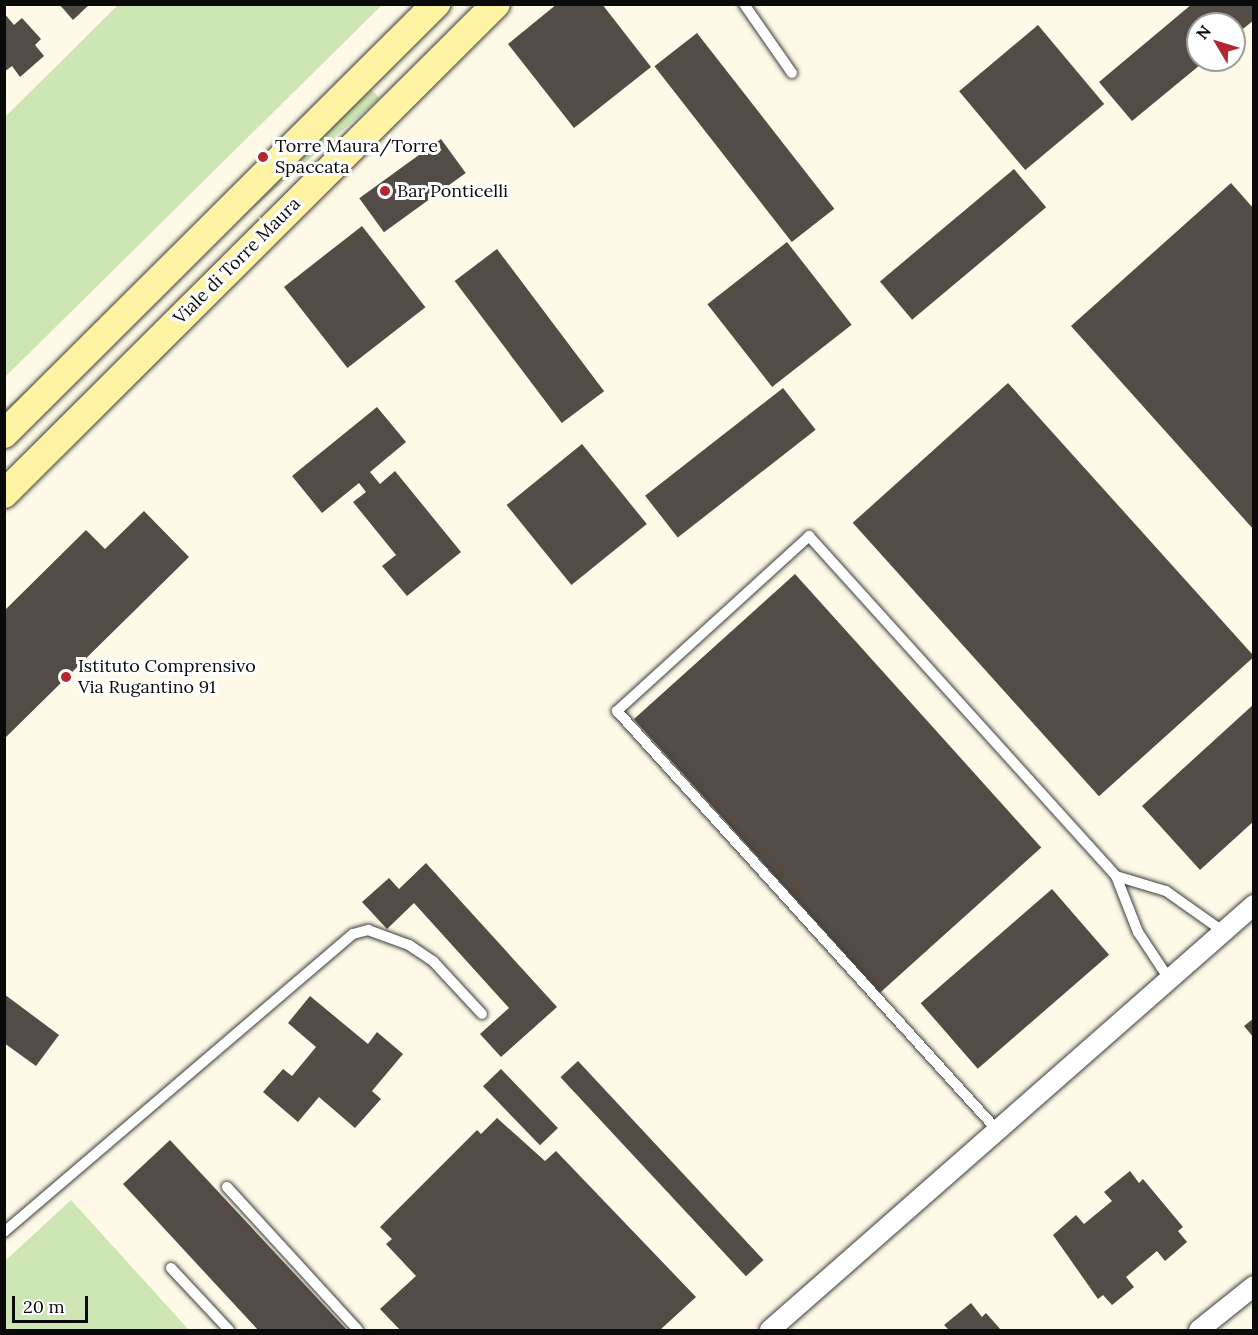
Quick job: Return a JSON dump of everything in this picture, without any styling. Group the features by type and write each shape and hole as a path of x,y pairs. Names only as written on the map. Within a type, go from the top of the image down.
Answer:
{"street":[{"name":"Viale di Torre Maura","path":"4,494 496,4"},
{"path":"4,434 433,5"},
{"path":"770,1330 1254,905"},
{"path":"1199,1330 1254,1286"}],"lane":[{"path":"744,4 792,74"},
{"path":"998,1131 617,711 809,537 1116,876 1138,932 1169,979"},
{"path":"1116,876 1166,891 1224,932"},
{"path":"4,1232 353,933 368,930 409,945 433,961 482,1014"},
{"path":"227,1187 358,1330"},
{"path":"171,1268 229,1330"}],"green space":[{"path":"119,4 382,5 5,377 5,117"},
{"path":"372,90 379,98 4,424 4,410"},
{"path":"71,1200 189,1330 5,1330 5,1261"}],"building":[{"path":"59,4 90,4 73,20"},
{"path":"557,4 602,4 651,67 574,128 508,44"},
{"path":"1192,4 1254,4 1254,20 1246,26 1246,12 1186,12 1186,72 1191,72 1132,121 1099,82"},
{"path":"4,13 14,25 22,18 41,39 35,45 44,56 20,77 12,66 4,72"},
{"path":"1038,25 1104,104 1025,170 959,91"},
{"path":"697,33 834,209 792,242 654,66"},
{"path":"441,139 466,173 384,232 359,198"},
{"path":"1014,169 1046,207 912,320 880,281"},
{"path":"1231,183 1254,209 1254,530 1071,326"},
{"path":"362,226 425,307 347,368 284,287"},
{"path":"787,242 852,325 772,387 707,304"},
{"path":"497,249 604,391 562,423 455,281"},
{"path":"1008,383 1254,656 1099,796 853,523"},
{"path":"783,388 816,430 678,538 645,496"},
{"path":"377,407 406,442 370,472 380,484 395,471 461,552 407,596 382,566 396,555 353,502 366,492 359,483 322,513 292,476"},
{"path":"582,444 647,524 571,585 507,505"},
{"path":"144,511 189,557 4,739 4,611 86,530 105,549"},
{"path":"795,574 1041,847 880,993 634,719"},
{"path":"1254,704 1254,821 1200,870 1142,806"},
{"path":"426,863 557,1007 501,1057 480,1034 509,1008 414,903 387,929 362,902 389,878 399,889"},
{"path":"1052,889 1109,955 978,1069 921,1003"},
{"path":"4,994 59,1035 36,1066 4,1043"},
{"path":"310,996 368,1044 377,1032 403,1054 372,1091 381,1099 355,1128 319,1097 298,1122 263,1092 283,1069 292,1076 316,1047 288,1023"},
{"path":"1254,1018 1254,1038 1244,1026"},
{"path":"578,1061 764,1260 746,1276 560,1077"},
{"path":"501,1069 558,1128 540,1145 483,1086"},
{"path":"497,1118 545,1161 556,1151 696,1297 660,1330 400,1330 380,1309 416,1276 386,1244 392,1239 380,1227 477,1130 481,1134"},
{"path":"170,1140 347,1330 258,1330 123,1184"},
{"path":"1130,1171 1139,1183 1143,1179 1183,1227 1178,1231 1187,1242 1165,1261 1157,1251 1126,1277 1134,1287 1112,1305 1103,1295 1098,1299 1053,1235 1076,1215 1084,1224 1112,1201 1104,1192"},
{"path":"971,1303 982,1317 986,1313 1001,1330 949,1330 944,1325"}],"place":[{"name":"Torre Maura/Torre Spaccata","path":"263,157"},
{"name":"Bar Ponticelli","path":"385,191"},
{"name":"Istituto Comprensivo Via Rugantino 91","path":"66,677"}]}
